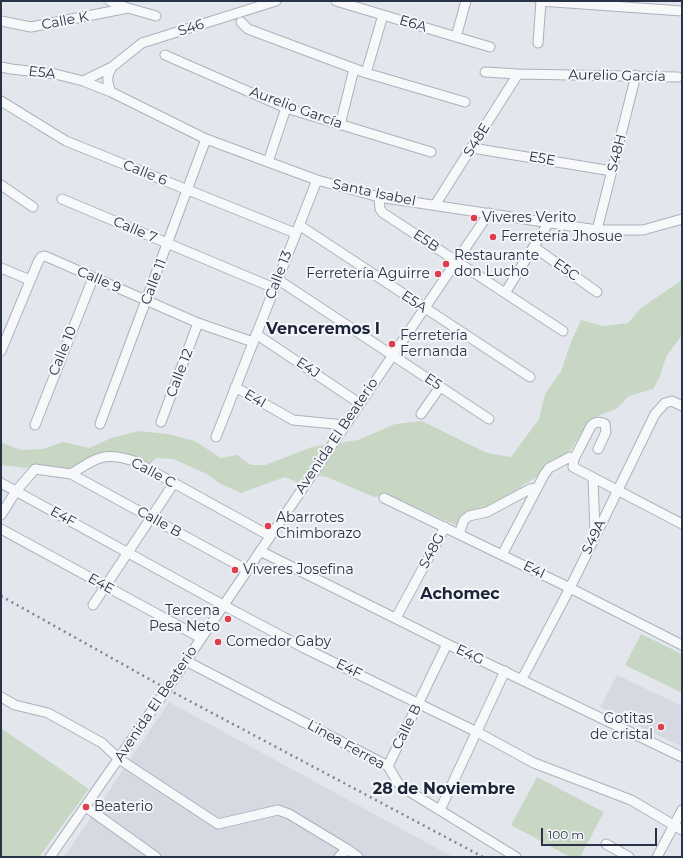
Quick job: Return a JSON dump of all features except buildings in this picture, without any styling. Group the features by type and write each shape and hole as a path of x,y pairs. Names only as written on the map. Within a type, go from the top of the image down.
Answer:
{"street":[{"name":"Calle K","path":"110,1 156,16"},
{"name":"S46","path":"83,81 112,67 142,43 276,1"},
{"name":"E6A","path":"336,1 490,47"},
{"path":"456,37 466,1"},
{"path":"538,42 541,1 648,5 682,11"},
{"name":"Calle K","path":"1,21 31,27 128,8"},
{"path":"366,73 383,14"},
{"path":"241,22 248,29 354,69 466,102"},
{"name":"Aurelio García","path":"165,55 286,108 431,152"},
{"name":"E5A","path":"1,67 55,74 83,81"},
{"path":"111,92 107,83 107,75 112,67"},
{"path":"340,125 354,69"},
{"name":"Aurelio García","path":"485,72 678,77"},
{"name":"S48E","path":"435,206 518,74"},
{"name":"S48H","path":"597,230 636,75"},
{"name":"Santa Isabel","path":"83,81 111,92 206,138 317,180 379,197 597,230 643,230 682,219"},
{"name":"Calle 6","path":"1,101 66,141 188,190 297,229"},
{"path":"268,162 286,108"},
{"name":"Calle 11","path":"100,424 168,245 206,138"},
{"name":"E5E","path":"472,148 612,171"},
{"name":"Calle 13","path":"216,437 317,180"},
{"path":"1,185 34,207"},
{"name":"E5B","path":"379,197 379,205 383,213 563,331"},
{"name":"Calle 7","path":"62,199 168,245 276,284"},
{"name":"Avenida El Beaterio","path":"50,857 186,661 488,213"},
{"path":"504,293 549,222"},
{"name":"E5A","path":"297,229 424,308 530,378"},
{"name":"E5C","path":"534,247 598,292"},
{"name":"Calle 9","path":"2,347 38,262 41,257 45,256 198,323 255,338"},
{"path":"1,268 30,280"},
{"name":"Calle 10","path":"35,425 93,278"},
{"name":"E5","path":"276,284 392,355 489,419"},
{"name":"Calle 12","path":"161,422 198,323"},
{"name":"E4J","path":"255,338 359,403"},
{"path":"421,414 440,386"},
{"name":"E4I","path":"235,387 293,420 345,425"},
{"name":"S49A","path":"522,679 570,588 655,414 665,403 672,401 682,406"},
{"path":"598,449 606,432 605,424 601,422 590,426 574,458 573,467 576,470 618,490 682,524"},
{"name":"Calle C","path":"71,474 95,458 118,456 134,461 270,536"},
{"path":"502,555 549,468 570,457 574,458"},
{"path":"1,514 16,491 35,469 71,474"},
{"name":"Calle B","path":"71,474 247,570"},
{"path":"593,478 596,534"},
{"name":"E4F","path":"1,483 127,553 304,648 419,703 534,763 631,800 682,830"},
{"path":"93,605 174,483"},
{"path":"460,534 464,520 469,516 488,512 530,489 537,488"},
{"name":"E4I","path":"384,498 445,526 682,645"},
{"name":"S48G","path":"396,618 445,526"},
{"name":"E4E","path":"1,529 201,638"},
{"name":"E4G","path":"260,551 447,644 505,670 682,756"},
{"name":"Calle B","path":"388,766 447,644"},
{"name":"Linea Ferrea","path":"186,661 388,766 398,783 516,857"},
{"path":"440,810 505,670"},
{"path":"1,697 14,705 48,713 102,743 119,759 218,824 278,810 289,814 358,857"},
{"path":"86,807 156,857"},
{"path":"657,857 682,810"},
{"path":"606,844 629,857"},
{"path":"339,857 347,849"}],"shaded area":[{"name":"Gotitas de cristal","path":"617,675 682,706 682,747 600,707"},
{"path":"169,702 453,857 64,857"}],"green space":[{"path":"682,280 682,335 666,357 660,376 653,389 629,396 616,409 600,415 589,422 568,454 553,462 539,475 515,491 485,507 458,526 387,495 374,497 327,477 305,473 298,483 285,477 241,493 219,483 207,474 173,459 156,458 150,464 119,452 95,455 68,470 39,465 26,468 1,465 2,443 21,450 43,449 63,442 90,448 111,438 139,431 168,434 195,441 221,458 237,455 251,465 265,465 312,447 358,440 395,424 422,421 487,453 511,457 539,419 545,394 561,371 571,342 581,320 603,326 628,323 641,308"},
{"path":"641,634 682,654 682,693 625,665"},
{"path":"1,728 89,789 39,857 1,857"},
{"path":"537,777 604,812 580,857 570,857 511,825"}],"railway":[{"path":"1,596 167,689 483,857"}],"place":[{"name":"Viveres Verito","path":"474,218"},
{"name":"Ferretería Jhosue","path":"493,237"},
{"name":"Restaurante don Lucho","path":"446,264"},
{"name":"Ferretería Aguirre","path":"438,274"},
{"name":"Ferretería Fernanda","path":"392,344"},
{"name":"Abarrotes Chimborazo","path":"268,526"},
{"name":"Viveres Josefina","path":"235,570"},
{"name":"Tercena Pesa Neto","path":"228,619"},
{"name":"Comedor Gaby","path":"218,642"},
{"name":"Gotitas de cristal","path":"661,727"},
{"name":"Beaterio","path":"86,807"}],"district":[{"name":"Venceremos I","path":"323,329"},
{"name":"Achomec","path":"460,594"},
{"name":"28 de Noviembre","path":"444,789"}]}
